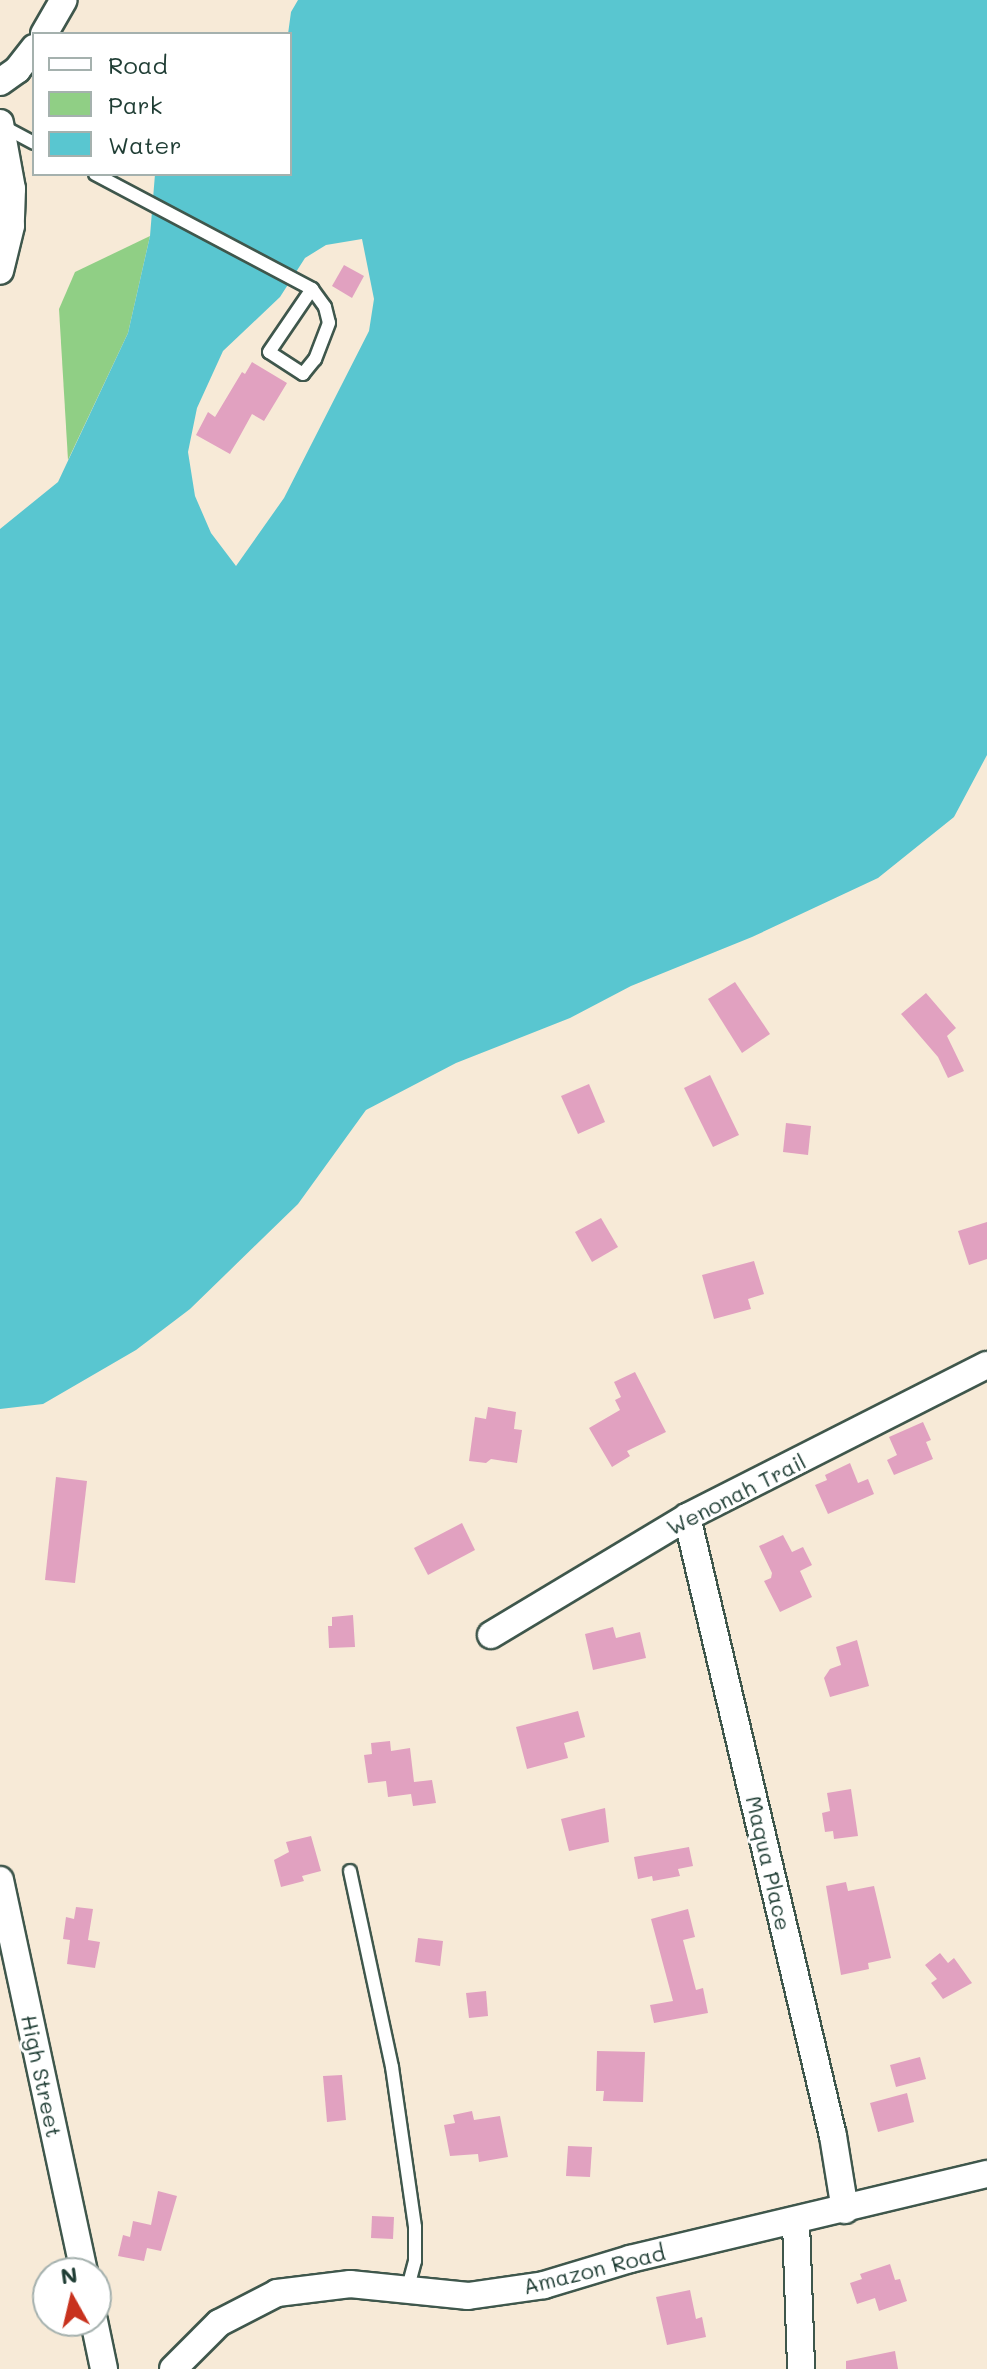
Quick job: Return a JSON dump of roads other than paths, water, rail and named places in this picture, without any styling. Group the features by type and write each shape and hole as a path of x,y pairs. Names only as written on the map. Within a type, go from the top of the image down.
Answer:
{"street":[{"path":"45,32 64,0"},
{"path":"0,82 17,70 32,51"},
{"path":"0,124 12,189 11,226 0,271"},
{"name":"Wenonah Trail","path":"491,1635 687,1517 987,1365"},
{"name":"Maqua Place","path":"687,1517 833,2136 845,2210"},
{"name":"High Street","path":"0,1880 81,2257"},
{"name":"Amazon Road","path":"173,2369 219,2323 277,2293 350,2284 468,2296 544,2285 630,2259 796,2223 987,2174"},
{"path":"796,2223 801,2369"},
{"path":"97,2337 104,2369"}],"lane":[{"path":"0,124 32,142"},
{"path":"99,176 312,289 325,307 329,323 315,359 303,374 269,352 312,289"},
{"path":"350,1871 392,2067 415,2227 415,2261 407,2290"}],"water":[{"path":"298,0 987,0 987,755 954,817 878,878 752,937 631,986 570,1018 456,1063 366,1110 298,1204 190,1309 136,1350 43,1404 0,1409 0,529 58,482 128,333 150,236 155,176 292,176 292,32 288,32 291,12","holes":["362,239 374,299 369,331 284,498 236,566 211,533 195,496 188,452 197,408 223,351 280,297 305,258 326,245"]}]}
